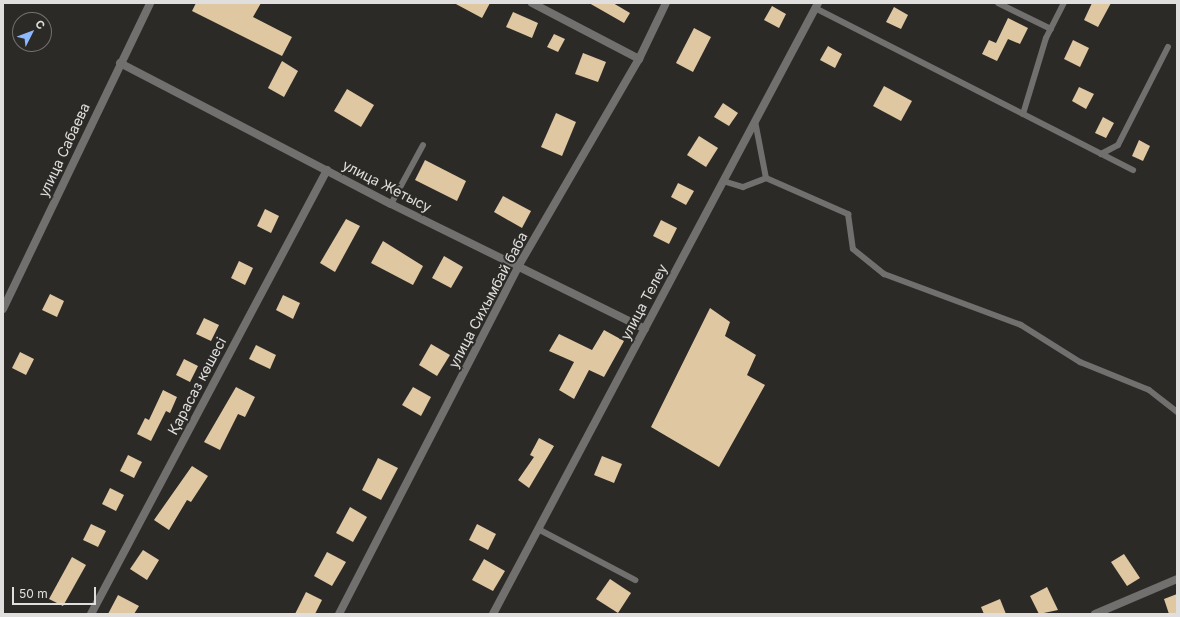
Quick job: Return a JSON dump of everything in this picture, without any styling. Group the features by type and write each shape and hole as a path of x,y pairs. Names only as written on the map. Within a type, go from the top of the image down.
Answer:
{"street":[{"name":"улица Сабаева","path":"3,309 150,3"},
{"path":"532,3 639,59"},
{"name":"улица Сихымбай баба","path":"339,614 519,265 639,59 666,3"},
{"name":"улица Телеу","path":"493,614 817,6"},
{"name":"улица Жетысу","path":"120,63 391,204 519,265 645,329"},
{"name":"Қарасаз көшесі","path":"91,614 327,170"},
{"path":"1095,614 1177,579"}],"lane":[{"path":"998,3 1051,29"},
{"path":"1023,114 1051,29 1064,3"},
{"path":"817,6 1132,170"},
{"path":"1101,154 1118,145 1168,47"},
{"path":"755,122 766,178"},
{"path":"391,204 423,145"},
{"path":"723,181 743,187 766,178 848,214 853,249 884,274 1021,325 1080,362 1149,390 1177,412"},
{"path":"538,529 635,580"}],"building":[{"path":"196,3 261,3 253,17 292,37 282,56 192,11"},
{"path":"454,3 490,3 482,18"},
{"path":"589,3 613,3 630,13 624,23"},
{"path":"1092,3 1111,3 1098,27 1084,20"},
{"path":"772,6 786,14 779,28 764,20"},
{"path":"894,7 908,15 901,29 886,22"},
{"path":"513,12 538,23 532,38 506,27"},
{"path":"1008,18 1028,28 1020,44 1008,39 997,61 982,54 989,40 996,43"},
{"path":"694,28 711,37 693,72 676,63"},
{"path":"554,34 565,39 558,52 547,47"},
{"path":"1073,40 1089,48 1080,67 1064,59"},
{"path":"828,46 842,54 835,68 820,60"},
{"path":"583,53 606,62 598,82 575,74"},
{"path":"282,61 298,71 284,97 268,88"},
{"path":"884,86 912,101 901,121 873,106"},
{"path":"1079,87 1094,94 1086,109 1072,101"},
{"path":"347,89 374,105 361,127 334,111"},
{"path":"723,103 738,113 729,126 714,117"},
{"path":"556,113 576,122 562,156 541,147"},
{"path":"1103,117 1114,123 1106,138 1095,133"},
{"path":"699,136 718,148 706,167 687,155"},
{"path":"1139,140 1150,146 1143,161 1132,156"},
{"path":"425,160 466,181 457,201 415,180"},
{"path":"678,183 694,191 686,205 671,197"},
{"path":"503,196 531,211 522,228 494,212"},
{"path":"265,209 279,216 271,233 257,226"},
{"path":"346,219 360,226 335,272 320,263"},
{"path":"661,220 677,228 669,244 653,236"},
{"path":"383,241 423,266 413,285 371,263"},
{"path":"444,256 463,267 451,288 432,278"},
{"path":"239,261 253,268 245,285 231,278"},
{"path":"50,294 64,301 57,317 42,310"},
{"path":"283,295 300,303 293,319 276,310"},
{"path":"710,308 730,322 725,336 756,355 747,375 765,385 719,467 651,427"},
{"path":"204,318 219,325 211,341 196,334"},
{"path":"604,330 624,341 604,377 589,370 574,399 559,390 574,362 549,351 559,334 592,350"},
{"path":"431,344 450,355 437,376 419,365"},
{"path":"256,345 276,355 270,369 249,359"},
{"path":"20,352 34,359 26,375 12,368"},
{"path":"184,359 198,366 190,382 176,375"},
{"path":"236,387 255,397 245,417 238,414 220,450 204,442"},
{"path":"413,387 431,397 421,416 402,405"},
{"path":"163,390 177,397 170,413 166,411 151,441 137,434 145,418 149,420"},
{"path":"539,438 554,446 529,488 518,480 534,457 530,455"},
{"path":"128,455 142,462 134,478 120,471"},
{"path":"602,456 622,464 614,483 594,475"},
{"path":"378,458 398,468 381,500 362,490"},
{"path":"192,466 208,476 191,502 187,500 169,530 154,520"},
{"path":"110,488 124,495 116,511 102,504"},
{"path":"350,507 367,517 353,542 336,533"},
{"path":"91,524 106,531 98,547 83,540"},
{"path":"477,524 496,534 488,550 469,540"},
{"path":"143,550 159,560 147,580 130,569"},
{"path":"327,552 346,562 332,586 314,576"},
{"path":"1124,554 1140,578 1127,586 1111,562"},
{"path":"72,557 86,565 63,606 49,599"},
{"path":"484,559 505,571 493,591 472,580"},
{"path":"610,579 631,593 618,613 596,599"},
{"path":"1047,587 1058,610 1039,614 1030,596"},
{"path":"306,592 322,600 315,614 295,614"},
{"path":"1177,594 1177,614 1169,614 1164,599"},
{"path":"118,595 139,606 134,614 108,614"},
{"path":"1000,599 1006,614 984,614 981,607"}]}
